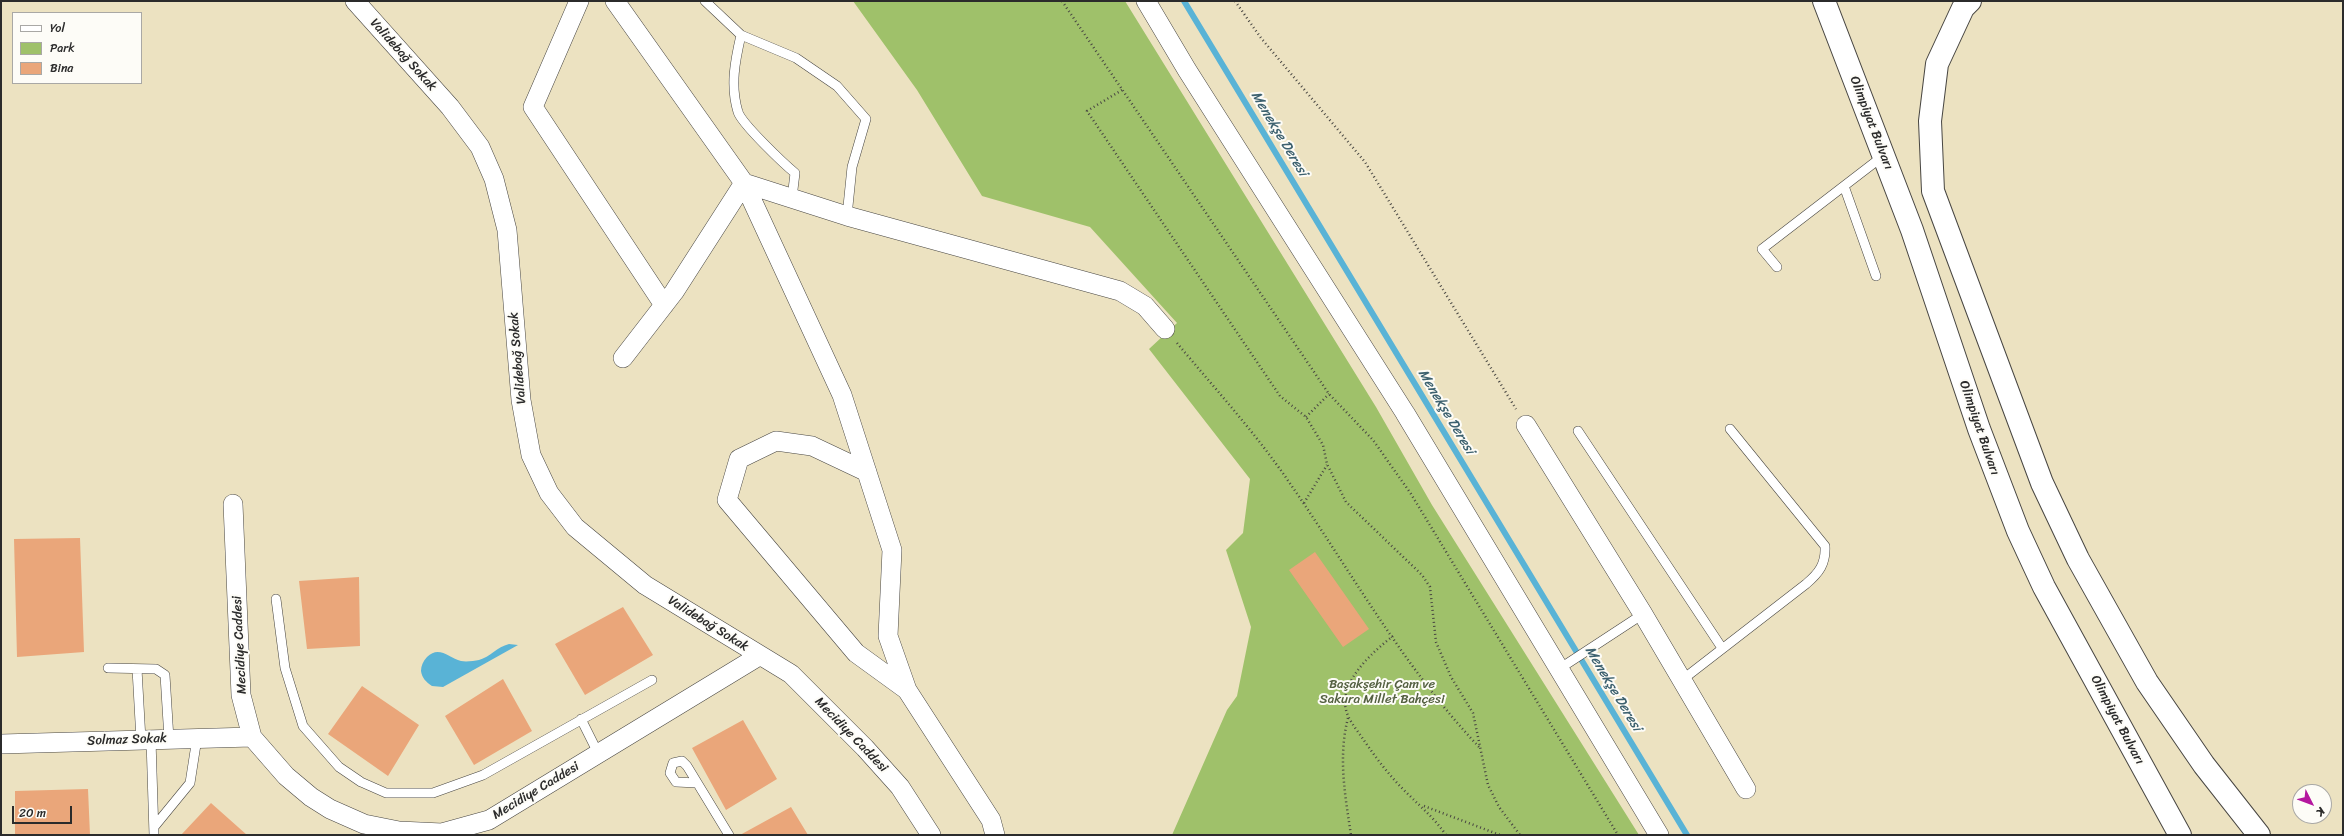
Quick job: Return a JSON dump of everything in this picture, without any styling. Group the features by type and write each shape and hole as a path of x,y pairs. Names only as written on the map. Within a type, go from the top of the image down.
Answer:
{"main road":[{"name":"Olimpiyat Bulvarı","path":"1824,1 1912,230 1984,444 2018,531 2044,587 2180,835"},
{"path":"1970,1 1963,8 1937,64 1930,121 1933,192 2042,483 2078,559 2147,682 2204,765 2259,835"}],"street":[{"name":"Validebağ Sokak","path":"355,1 450,107 480,147 494,179 507,230 520,400 531,455 549,493 575,527 645,584 759,656"},
{"path":"579,1 533,107 664,305"},
{"path":"615,1 744,183 842,395 892,550 888,636 906,690 991,820 995,835"},
{"path":"1146,1 1187,70 1405,413 1659,835"},
{"path":"623,358 664,305 744,183"},
{"path":"744,183 847,216 1120,291 1145,306 1165,329"},
{"path":"1526,425 1643,614 1746,789"},
{"path":"867,472 812,446 776,441 739,459 727,500 856,653 906,690"},
{"name":"Mecidiye Caddesi","path":"233,504 241,695 252,737 286,776 330,809 364,824 399,831 443,834 488,820 759,656 791,674 865,748 900,787 931,835"},
{"name":"Solmaz Sokak","path":"1,744 252,737"}],"lane":[{"path":"705,1 741,35 796,58 836,86 866,120 852,167 847,216"},
{"path":"741,35 733,69 738,113 772,153 795,173 792,198"},
{"path":"1776,268 1762,249 1883,156"},
{"path":"1844,186 1876,276"},
{"path":"1682,680 1806,584 1820,572 1826,558 1825,546 1730,428"},
{"path":"1578,431 1722,648"},
{"path":"276,599 285,668 303,726 339,767 361,782 386,794 433,793 483,776 652,680"},
{"path":"1559,669 1643,614"},
{"path":"108,668 156,669 165,675 154,740 154,831"},
{"path":"137,669 154,740"},
{"path":"581,719 598,753"},
{"path":"154,831 190,783 197,738"},
{"path":"697,783 729,835"}],"path":[{"path":"1062,1 1329,394 1373,440 1411,494 1618,835"},
{"path":"1235,1 1261,38 1365,162 1526,425"},
{"path":"1122,90 1087,111 1280,396 1306,417 1323,445 1327,464 1346,502 1422,575 1430,587 1436,642 1451,677 1472,713 1488,785 1499,807 1520,835"},
{"path":"1165,329 1264,449 1453,720 1480,748"},
{"path":"1306,417 1329,394"},
{"path":"1303,504 1327,464"},
{"path":"1393,636 1378,648 1350,681 1345,703 1348,717 1372,753 1409,796 1421,805 1436,820 1446,835"},
{"path":"1348,717 1342,739 1343,777 1351,835"},
{"path":"1421,805 1500,835"}],"green space":[{"name":"Başakşehir Çam ve Sakura Millet Bahçesi","path":"853,1 1125,1 1376,407 1432,505 1639,835 1172,835 1227,710 1237,696 1251,627 1226,550 1243,533 1250,479 1149,349 1177,323 1090,227 982,196 917,90"}],"water":[{"path":"509,644 518,645 443,687 432,686 422,676 422,664 431,654 436,652 444,653 461,661 472,661 483,659 501,647"}],"building":[{"path":"80,538 84,652 17,657 14,539"},
{"path":"1315,552 1369,629 1343,647 1289,570"},
{"path":"359,577 360,646 307,649 299,581"},
{"path":"623,607 653,655 585,695 555,644"},
{"path":"503,679 532,731 474,765 445,716"},
{"path":"362,686 419,725 388,776 328,734"},
{"path":"743,720 777,779 726,810 692,748"},
{"path":"88,789 90,835 15,835 15,791"},
{"path":"211,803 247,835 181,835"},
{"path":"791,807 808,835 740,835"}],"waterway":[{"name":"Menekşe Deresi","path":"1184,1 1687,835"}]}
